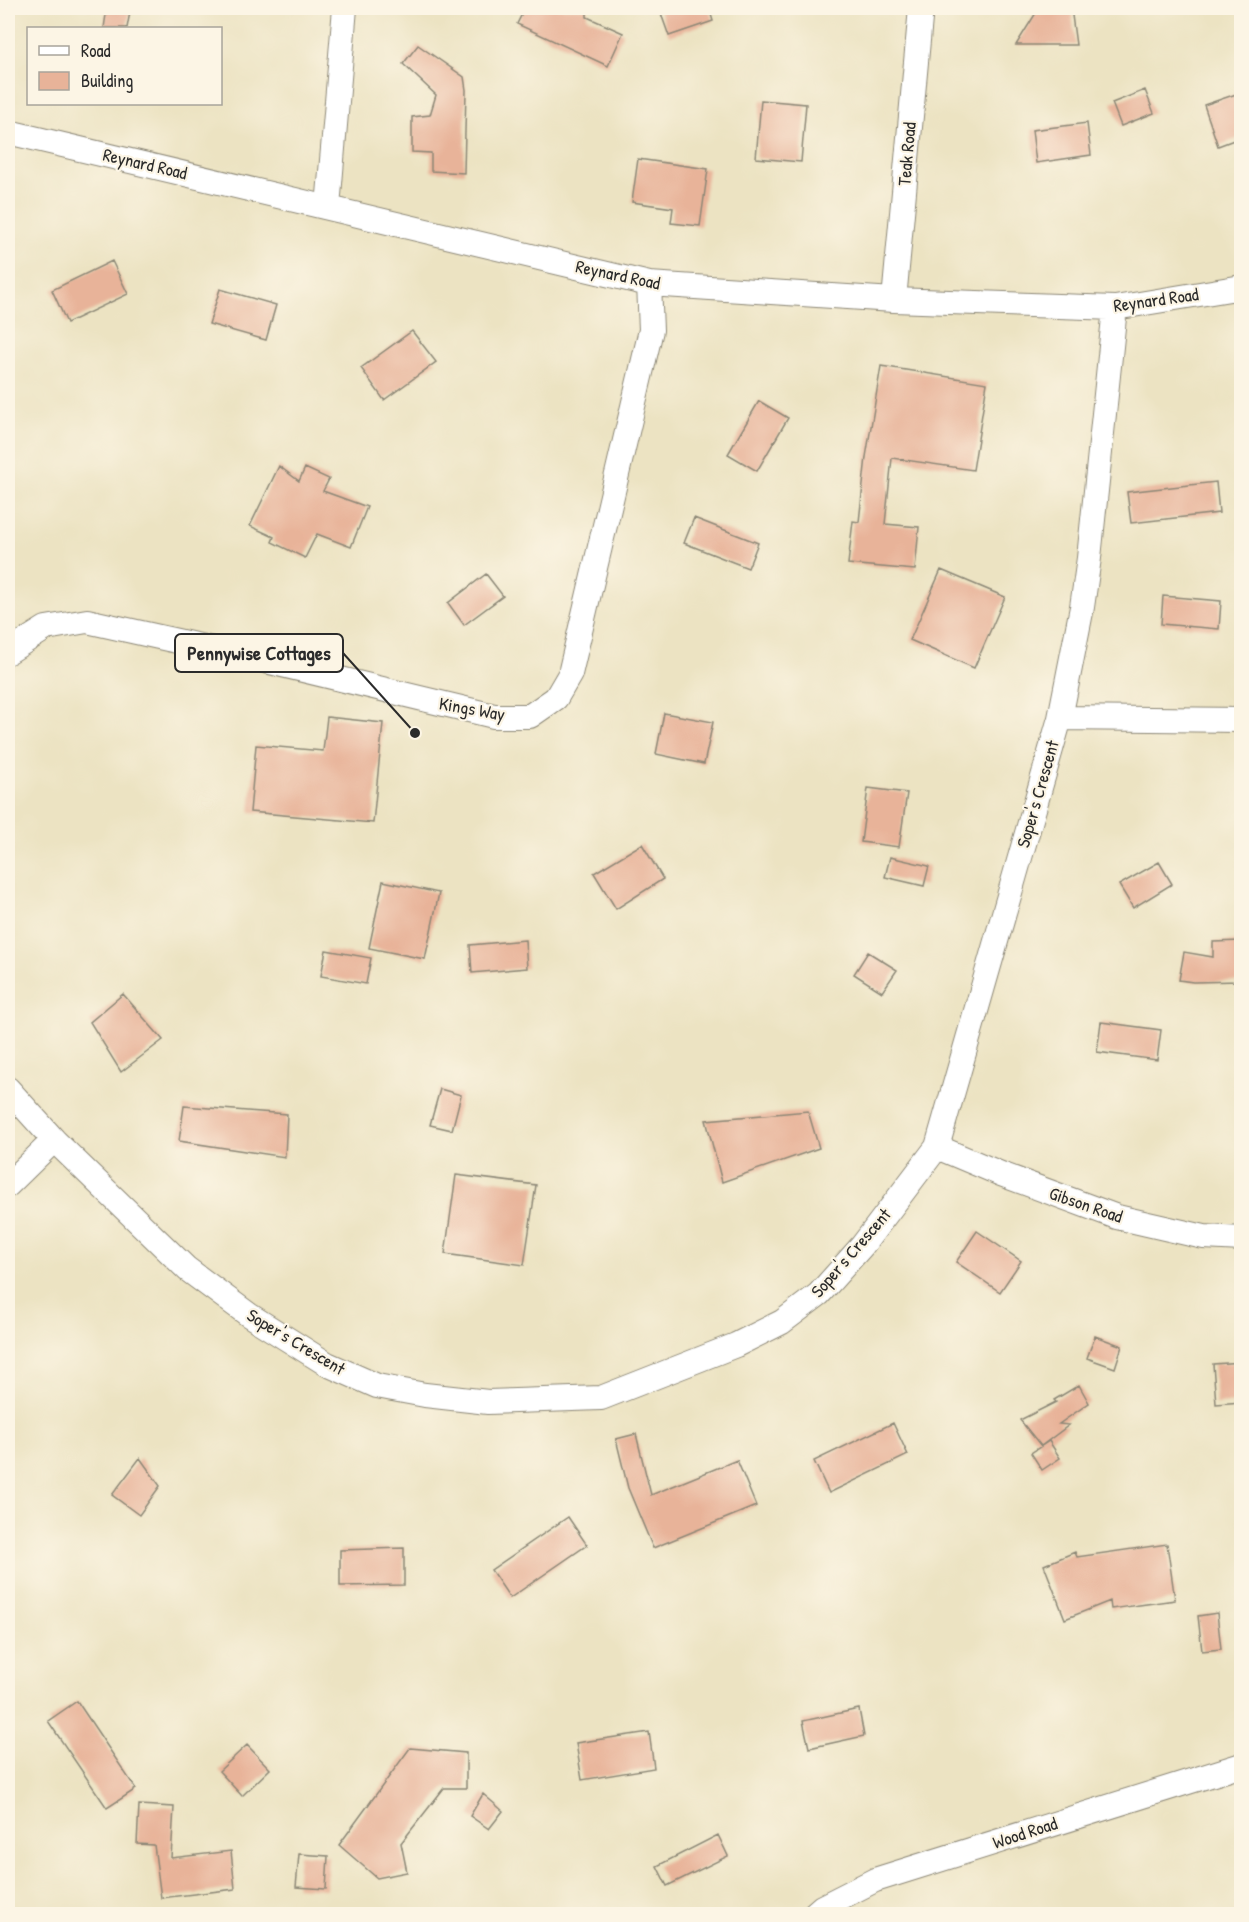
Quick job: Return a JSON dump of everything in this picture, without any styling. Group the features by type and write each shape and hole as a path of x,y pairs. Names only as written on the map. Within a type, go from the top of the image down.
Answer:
{"street":[{"path":"328,207 345,8"},
{"name":"Teak Road","path":"894,300 921,8"},
{"name":"Reynard Road","path":"8,132 649,284 894,300 1115,308 1242,287"},
{"name":"Kings Way","path":"8,652 46,628 87,621 249,657 494,717 530,716 556,698 570,674 651,330 649,284"},
{"name":"Soper's Crescent","path":"8,1089 54,1140 187,1269 249,1315 327,1364 377,1386 426,1395 488,1402 602,1398 736,1345 782,1322 819,1294 862,1246 937,1147 1060,718 1082,607 1089,558 1115,308"},
{"path":"1060,718 1242,720"},
{"path":"8,1185 54,1140"},
{"name":"Gibson Road","path":"937,1147 1001,1174 1117,1217 1204,1238 1242,1239"},
{"name":"Wood Road","path":"814,1914 822,1907 875,1880 1242,1765"}],"building":[{"path":"107,8 130,12 127,27 104,27"},
{"path":"525,8 587,8 587,17 623,33 608,66 517,24"},
{"path":"659,8 709,8 713,21 669,36"},
{"path":"1039,8 1071,8 1076,45 1016,45"},
{"path":"418,45 464,77 466,90 464,173 431,171 431,153 412,152 412,117 430,115 436,95 403,64"},
{"path":"1145,90 1154,113 1121,126 1112,103"},
{"path":"1242,92 1242,137 1218,146 1204,105"},
{"path":"761,100 806,104 801,162 756,158"},
{"path":"1087,123 1091,155 1036,163 1032,130"},
{"path":"638,159 708,169 700,226 671,223 673,208 632,202"},
{"path":"112,261 128,294 67,323 52,290"},
{"path":"220,289 276,305 266,340 209,324"},
{"path":"412,331 436,362 384,400 361,368"},
{"path":"881,366 987,383 973,470 892,458 885,524 919,527 915,570 848,564 853,521 859,522 866,457"},
{"path":"759,401 788,418 757,471 728,454"},
{"path":"279,466 299,481 305,468 329,479 323,491 367,507 351,547 317,534 305,558 272,542 274,537 250,526"},
{"path":"1216,482 1219,513 1131,523 1127,492"},
{"path":"694,518 758,543 748,568 684,543"},
{"path":"941,570 1005,597 974,668 910,640"},
{"path":"486,574 503,596 464,625 448,603"},
{"path":"1163,596 1221,601 1219,629 1161,624"},
{"path":"664,713 713,722 704,764 656,754"},
{"path":"327,717 383,723 373,823 250,812 256,745 323,751"},
{"path":"868,788 907,793 899,847 861,842"},
{"path":"642,844 663,879 616,909 594,873"},
{"path":"890,857 929,866 924,886 885,877"},
{"path":"1159,862 1172,884 1133,908 1119,885"},
{"path":"383,881 439,893 425,959 369,948"},
{"path":"525,940 527,968 472,973 470,945"},
{"path":"1242,941 1242,981 1179,980 1184,952 1213,957 1213,942"},
{"path":"326,950 371,958 366,984 321,976"},
{"path":"868,952 897,970 882,992 854,974"},
{"path":"123,994 163,1040 121,1072 90,1022"},
{"path":"1101,1022 1161,1030 1157,1060 1097,1052"},
{"path":"440,1089 461,1095 452,1130 430,1125"},
{"path":"184,1106 287,1114 285,1157 179,1141"},
{"path":"808,1111 819,1148 722,1182 706,1120"},
{"path":"456,1175 536,1185 524,1265 445,1254"},
{"path":"977,1231 1021,1261 1000,1292 956,1262"},
{"path":"1095,1336 1122,1346 1115,1368 1087,1358"},
{"path":"1242,1362 1242,1402 1216,1404 1213,1364"},
{"path":"1079,1385 1089,1403 1059,1424 1069,1425 1041,1446 1020,1420 1056,1402 1054,1400"},
{"path":"893,1423 908,1455 829,1493 814,1461"},
{"path":"636,1434 651,1495 737,1460 756,1506 653,1548 628,1488 616,1439"},
{"path":"1049,1441 1060,1458 1042,1470 1031,1453"},
{"path":"140,1458 160,1486 139,1515 112,1495"},
{"path":"568,1517 587,1545 510,1598 491,1570"},
{"path":"1167,1544 1175,1600 1111,1609 1110,1601 1065,1619 1044,1565 1075,1552 1077,1557"},
{"path":"404,1548 404,1585 340,1586 340,1550"},
{"path":"1217,1613 1221,1649 1202,1651 1198,1616"},
{"path":"77,1701 136,1789 107,1808 48,1721"},
{"path":"859,1709 864,1736 809,1748 803,1721"},
{"path":"649,1732 654,1768 582,1780 576,1743"},
{"path":"247,1745 270,1769 242,1796 219,1771"},
{"path":"410,1748 466,1753 466,1788 444,1788 401,1843 407,1872 377,1878 339,1845"},
{"path":"483,1794 503,1811 489,1829 470,1816"},
{"path":"139,1805 174,1807 171,1858 231,1851 235,1889 161,1898 154,1845 137,1844"},
{"path":"718,1835 728,1856 667,1886 657,1866"},
{"path":"299,1854 328,1856 326,1889 296,1887"}],"place":[{"name":"Pennywise Cottages","path":"415,733"}]}
